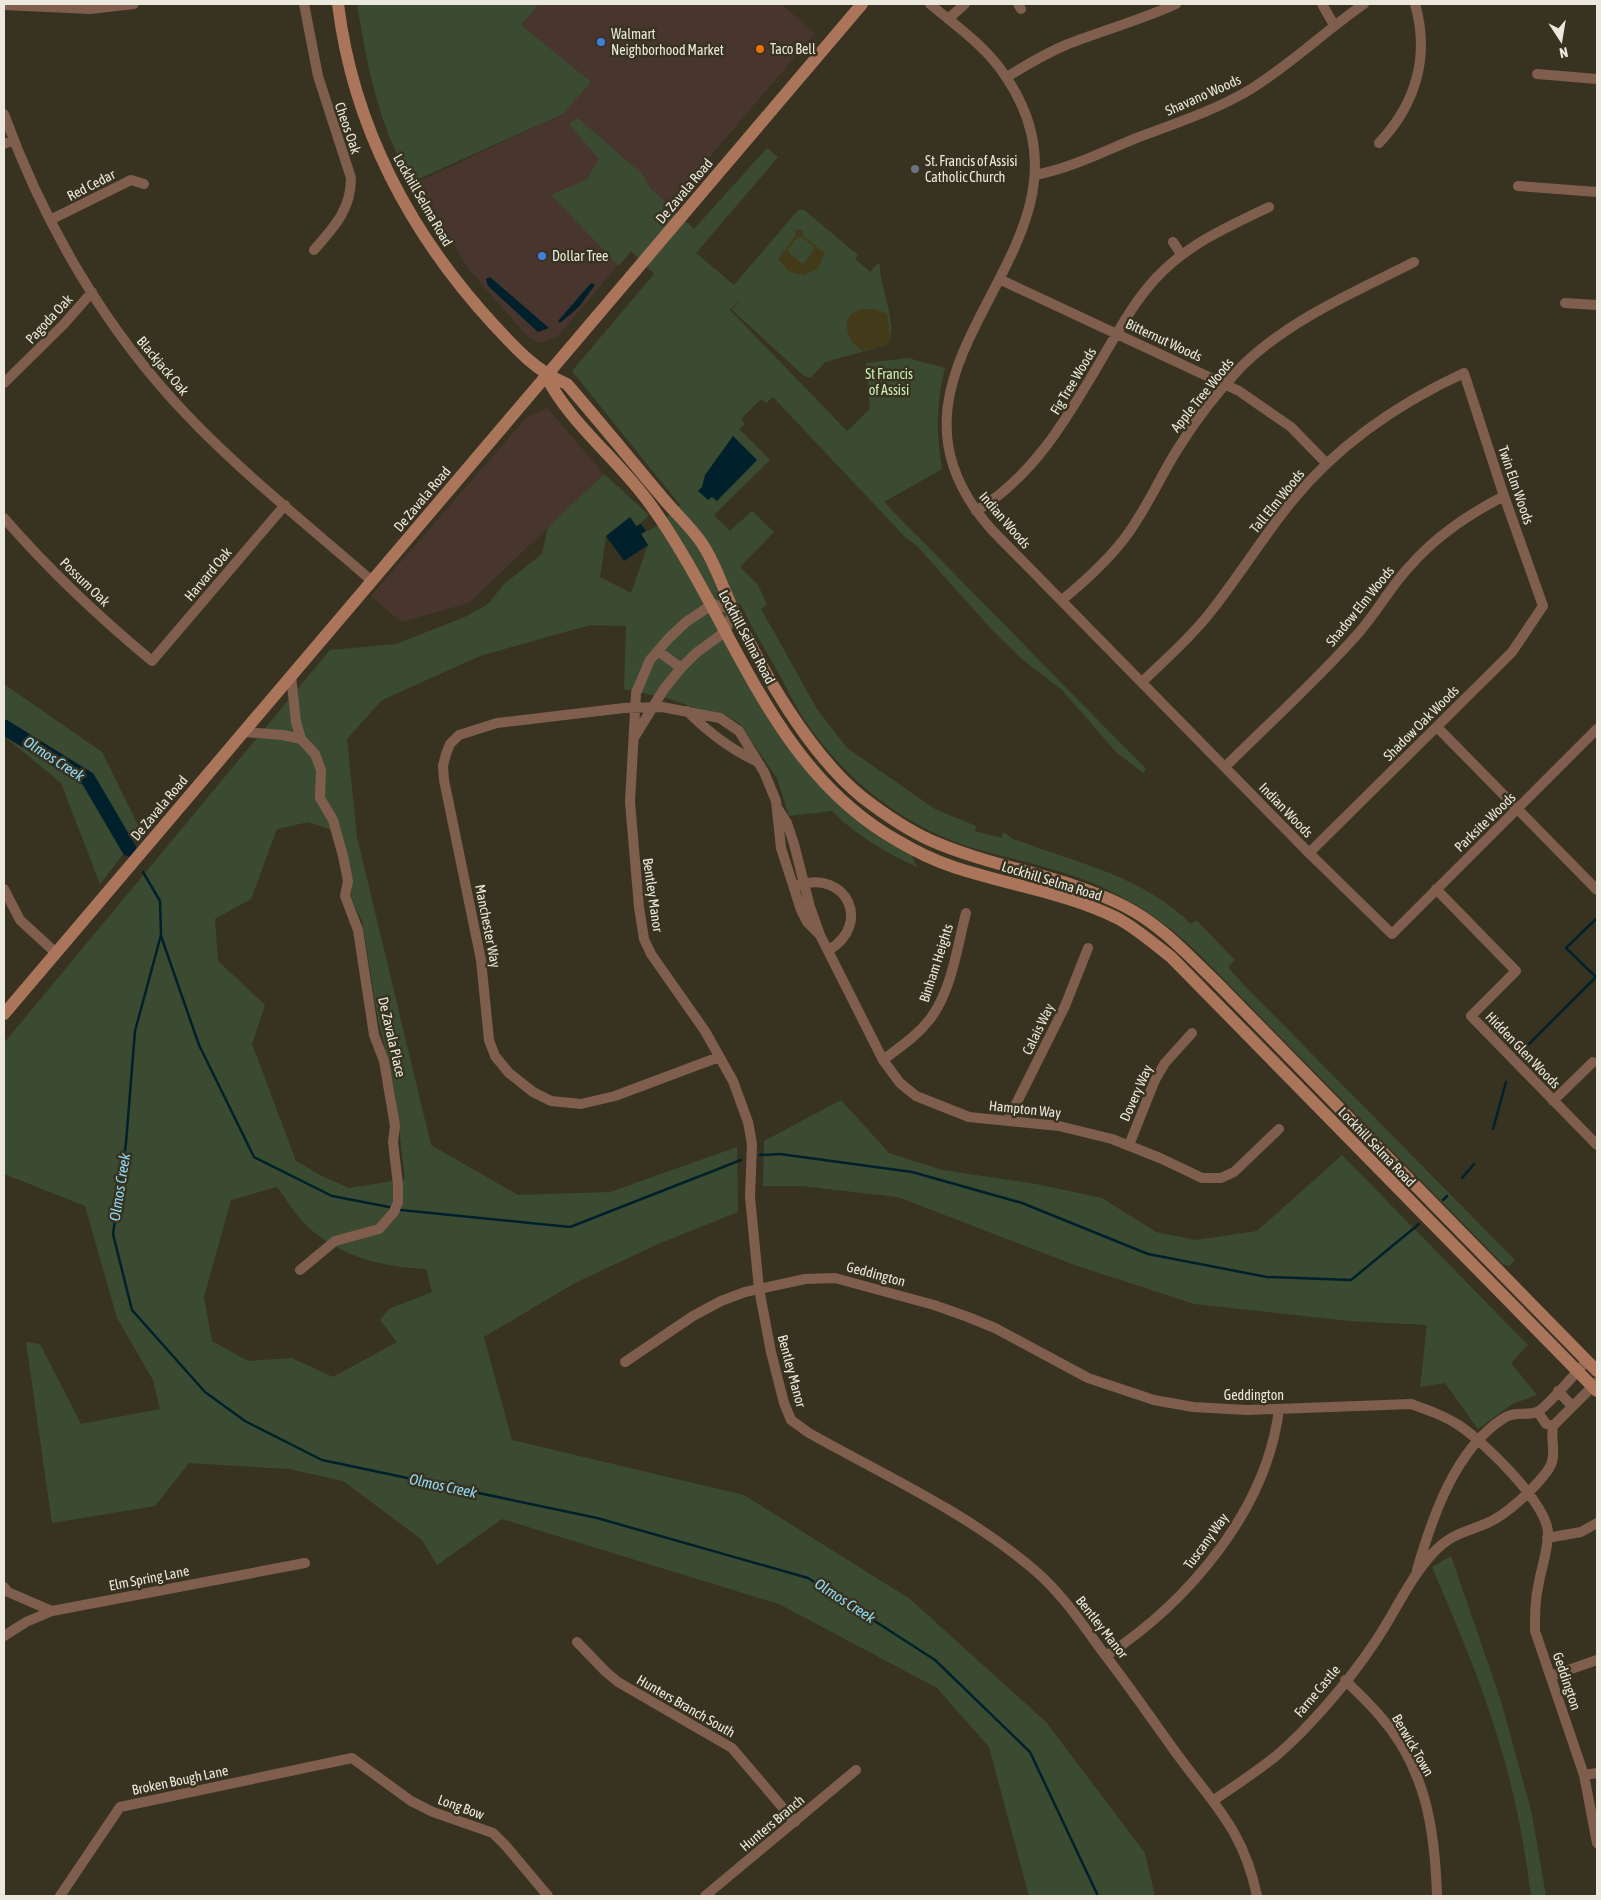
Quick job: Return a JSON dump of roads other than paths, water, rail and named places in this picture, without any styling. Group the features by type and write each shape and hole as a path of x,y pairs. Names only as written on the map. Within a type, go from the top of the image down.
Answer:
{"main road":[{"name":"Lockhill Selma Road","path":"338,4 340,24 354,82 371,136 403,202 427,242 462,290 520,352 546,376 557,397 649,502 713,604 748,675 789,739 832,791 853,809 896,840 950,866 1054,894 1119,919 1171,957 1458,1251 1578,1371 1596,1386"},
{"name":"De Zavala Road","path":"4,1014 862,4"},
{"name":"Lockhill Selma Road","path":"546,376 567,384 701,543 733,610 801,728 837,775 863,797 902,825 932,841 1058,879 1127,907 1163,933 1178,945 1319,1087 1597,1371"}],"street":[{"path":"4,5 90,9 134,4"},
{"name":"Cheos Oak","path":"304,4 318,76 350,178 351,191 345,212 314,250"},
{"name":"Indian Woods","path":"930,4 985,51 1006,77 1016,93 1033,142 1035,176 1030,209 1025,226 957,364 946,411 946,428 951,460 962,490 991,529 1309,853 1392,934"},
{"path":"948,19 965,4"},
{"path":"1006,77 1035,59 1068,44 1147,17 1176,4"},
{"path":"1322,4 1334,25"},
{"name":"Shavano Woods","path":"1035,176 1086,162 1136,138 1207,111 1249,90 1287,65 1334,25 1364,4"},
{"path":"1378,143 1404,110 1419,71 1421,30 1415,4"},
{"path":"1538,74 1597,79"},
{"name":"Blackjack Oak","path":"4,114 9,142 50,220 92,292 130,348 184,412 211,439 372,581"},
{"name":"Red Cedar","path":"50,220 131,180 144,184"},
{"path":"1518,186 1597,192"},
{"name":"Fig Tree Woods","path":"976,511 1002,494 1041,454 1066,419 1139,298 1181,254 1219,231 1269,206"},
{"path":"1174,242 1181,254"},
{"name":"Apple Tree Woods","path":"1062,600 1124,539 1177,449 1242,367 1269,343 1297,324 1332,303 1414,262"},
{"name":"Bitternut Woods","path":"999,279 1227,385 1276,415 1327,464"},
{"name":"Pagoda Oak","path":"4,384 64,324 92,292"},
{"path":"1566,303 1597,305"},
{"name":"Tall Elm Woods","path":"1142,682 1209,615 1293,500 1327,464 1364,432 1405,404 1464,373"},
{"name":"Twin Elm Woods","path":"1464,373 1504,496 1543,606"},
{"name":"Shadow Elm Woods","path":"1224,766 1332,662 1356,636 1410,566 1431,544 1477,510 1504,496"},
{"name":"Harvard Oak","path":"152,660 285,505"},
{"name":"Possum Oak","path":"4,518 41,558 106,622 152,660"},
{"path":"713,604 733,610 726,631"},
{"name":"Bentley Manor","path":"713,604 686,622 658,651 642,676 634,708 635,736 630,769 630,802 639,907 644,939 659,969 691,1009 733,1080 751,1133 750,1197 759,1289 773,1360 784,1403 791,1420 809,1433 963,1519 998,1542 1033,1569 1052,1588 1084,1624 1186,1767 1214,1800 1238,1838 1252,1872 1257,1896"},
{"name":"Shadow Oak Woods","path":"1309,853 1512,652 1543,606"},
{"name":"Bentley Manor","path":"635,736 681,668 696,653 726,631"},
{"path":"658,651 681,668"},
{"name":"De Zavala Place","path":"291,676 296,722 301,739 315,754 321,770 320,798 333,820 348,881 345,896 358,930 374,1035 384,1061 391,1093 398,1185 398,1202 387,1223 379,1229 335,1241 300,1270"},
{"name":"Hampton Way","path":"634,708 654,707 709,714 730,724 748,744 786,823 820,935"},
{"name":"Manchester Way","path":"634,708 497,723 459,735 446,754 443,766 444,780 481,960 489,1040 495,1056 520,1084 551,1101 562,1103 581,1104 615,1096 719,1057"},
{"path":"687,711 720,740 756,761"},
{"path":"1437,727 1597,890"},
{"name":"Parksite Woods","path":"1392,934 1597,729"},
{"path":"244,732 283,735 301,739"},
{"name":"Hampton Way","path":"778,808 780,848 808,922 820,935 829,950 883,1060 900,1083 916,1096 969,1117 1060,1126 1129,1145 1197,1176 1212,1179 1234,1172 1279,1129"},
{"path":"1054,894 1058,879"},
{"path":"794,887 804,883 827,883 841,892 849,903 850,927 839,944 829,950"},
{"path":"4,889 20,920 56,953"},
{"name":"Hidden Glen Woods","path":"1436,889 1516,971 1470,1016 1597,1145"},
{"name":"Binham Heights","path":"883,1060 912,1038 936,1011 946,985 966,913"},
{"name":"Calais Way","path":"1008,1120 1065,1006 1088,948"},
{"name":"Dovery Way","path":"1129,1145 1155,1080 1165,1063 1192,1033"},
{"path":"1554,1101 1593,1062"},
{"path":"1308,1097 1319,1087"},
{"path":"1458,1251 1469,1240"},
{"name":"Geddington","path":"625,1362 693,1316 722,1301 759,1289 821,1277 848,1280 968,1317 995,1328 1088,1378 1154,1400 1193,1407 1279,1409 1411,1404 1435,1412 1459,1425 1479,1441 1540,1508 1546,1520 1548,1538 1534,1609 1535,1632 1584,1775 1597,1843"},
{"path":"1587,1361 1538,1412 1546,1424 1553,1426 1572,1406 1596,1386"},
{"path":"1558,1391 1572,1406"},
{"name":"Tuscany Way","path":"1106,1656 1143,1630 1176,1600 1225,1540 1244,1510 1268,1459 1276,1433 1279,1409"},
{"name":"Farne Castle","path":"1415,1576 1443,1494 1464,1458 1505,1416 1538,1412"},
{"name":"Farne Castle","path":"1214,1800 1276,1755 1309,1724 1373,1646 1415,1576 1434,1553 1452,1536 1486,1524 1503,1513 1549,1468 1554,1456 1553,1426"},
{"path":"1548,1538 1581,1532 1597,1523"},
{"name":"Elm Spring Lane","path":"4,1636 26,1622 52,1611 305,1563"},
{"path":"4,1587 8,1592 52,1611"},
{"name":"Hunters Branch South","path":"577,1642 618,1682 720,1740 738,1753 794,1822"},
{"path":"1551,1676 1597,1660"},
{"name":"Berwick Town","path":"1345,1680 1381,1717 1404,1751 1423,1790 1433,1833 1437,1896"},
{"name":"Broken Bough Lane","path":"60,1896 120,1806 352,1758"},
{"name":"Long Bow","path":"352,1758 411,1800 433,1812 493,1833 548,1896"},
{"name":"Hunters Branch","path":"705,1896 856,1770"},
{"path":"1584,1775 1597,1773"}],"water":[{"path":"490,277 549,328 538,332 488,286 486,279"},
{"path":"591,283 595,285 579,307 560,323 558,321"},
{"path":"733,436 757,460 717,501 712,497 708,500 698,491 702,487 705,475"},
{"path":"630,517 636,526 641,524 646,531 641,534 648,545 624,561 606,536"}],"waterway":[{"name":"Olmos Creek","path":"4,727 88,779 129,849"},
{"name":"Olmos Creek","path":"143,872 160,901 161,935 135,1031 126,1143 113,1234 132,1310 205,1392 245,1421 322,1460 597,1518 808,1578 935,1660 1030,1752 1098,1896"},
{"path":"1518,1055 1596,977 1566,948 1597,918"},
{"path":"161,936 199,1045 254,1157 332,1196 389,1207"},
{"path":"1493,1129 1506,1082"},
{"path":"760,1155 780,1154 912,1172 1022,1203 1148,1254 1267,1277 1351,1280 1419,1224"},
{"path":"401,1210 570,1227 741,1160"},
{"path":"1462,1178 1474,1164"},
{"path":"1443,1200 1447,1196"}],"place":[{"name":"Walmart Neighborhood Market","path":"601,42"},
{"name":"Taco Bell","path":"760,49"},
{"name":"St. Francis of Assisi Catholic Church","path":"915,169"},
{"name":"Dollar Tree","path":"542,256"}],"park label":[{"name":"St Francis of Assisi","path":"889,382"}]}
